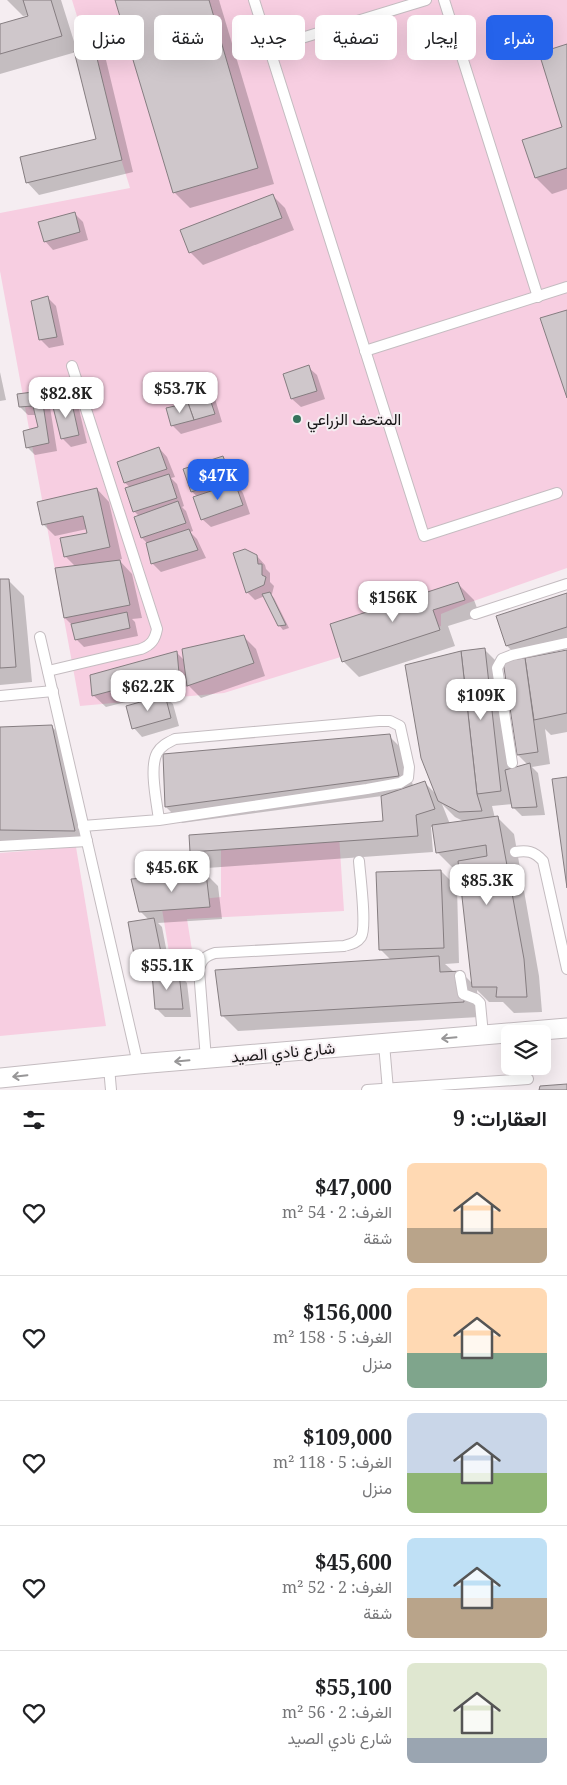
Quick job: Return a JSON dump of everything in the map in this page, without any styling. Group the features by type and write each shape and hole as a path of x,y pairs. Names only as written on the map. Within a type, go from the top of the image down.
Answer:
{"street":[{"name":"شارع نادي الصيد","path":"0,1078 138,1064 567,1028"}],"lane":[{"path":"254,0 259,15"},
{"path":"305,37 426,0"},
{"path":"444,0 538,297"},
{"path":"273,60 424,536 557,493"},
{"path":"365,351 567,287"},
{"path":"48,671 150,646 155,638 157,629 72,366"},
{"path":"475,614 567,584"},
{"path":"40,636 138,1064"},
{"path":"512,763 497,668 502,659 512,655 567,643"},
{"path":"0,696 53,691"},
{"path":"83,826 159,820 400,783 408,778 409,767 400,726 390,721 175,739 164,744 156,754 153,766 159,820"},
{"path":"0,846 87,841"},
{"path":"514,852 526,850 536,853 543,861 567,967"},
{"path":"206,1059 199,970 201,962 206,956 215,953 344,946 354,943 362,936 364,925 359,861"},
{"path":"460,976 463,994 476,999 480,1003 483,1035"},
{"path":"384,1044 388,1089"},
{"path":"110,1067 112,1090"},
{"path":"367,1090 528,1079"}],"shaded area":[{"name":"المتحف الزراعي","path":"72,0 567,0 567,568 441,614 441,626 224,693 80,706 0,271 0,213 130,188 91,60 144,60 144,15 77,15"},
{"path":"339,835 344,911 187,919 192,950 169,952 161,903 221,897 221,850"},
{"path":"76,847 106,1026 0,1036 0,853"}],"building":[{"path":"23,0 51,0 62,36 0,54 0,24 28,16"},
{"path":"115,0 209,0 213,15 154,15 154,60 222,60 222,45 258,168 173,193 133,60 144,60 144,15 120,15"},
{"path":"567,44 567,168 535,178 522,140 562,127 541,60 553,60 553,48"},
{"path":"76,60 97,60 122,160 26,183 20,157 96,139"},
{"path":"273,194 282,218 189,253 180,230"},
{"path":"75,212 80,232 44,242 38,222"},
{"path":"48,296 57,337 39,340 31,301"},
{"path":"567,310 567,398 540,318"},
{"path":"309,365 317,391 291,399 283,374"},
{"path":"202,373 209,396 188,403 180,379"},
{"path":"41,391 49,443 26,448 23,431 38,427 33,406 19,407 17,394"},
{"path":"209,396 215,414 194,420 188,403"},
{"path":"71,399 79,435 61,439 52,403"},
{"path":"188,403 194,420 171,426 166,408"},
{"path":"159,447 167,469 124,483 117,462"},
{"path":"223,456 231,479 191,492 183,469"},
{"path":"169,474 177,498 133,512 125,488"},
{"path":"235,483 243,505 201,520 193,497"},
{"path":"97,488 110,547 64,557 60,538 87,533 83,516 42,525 37,502"},
{"path":"178,501 186,523 141,538 134,517"},
{"path":"189,529 198,550 151,564 146,543"},
{"path":"245,549 257,555 258,564 262,564 262,575 266,577 264,585 246,593 233,553"},
{"path":"120,560 130,605 64,618 55,568"},
{"path":"0,579 9,579 16,667 0,668"},
{"path":"458,582 465,600 433,610 440,630 342,662 330,624"},
{"path":"270,592 286,625 278,626 262,594"},
{"path":"567,593 567,627 506,646 496,616"},
{"path":"127,612 130,628 75,640 71,624"},
{"path":"244,635 254,663 187,686 182,649"},
{"path":"485,648 501,791 477,794 461,651"},
{"path":"567,650 567,713 534,720 525,658"},
{"path":"177,651 179,673 92,696 90,675"},
{"path":"461,651 477,794 482,811 459,812 438,801 421,758 405,665"},
{"path":"525,658 538,752 517,755 503,661"},
{"path":"165,695 171,718 132,729 126,706"},
{"path":"52,725 75,831 0,830 0,727"},
{"path":"390,734 399,776 165,807 163,754"},
{"path":"530,763 537,807 512,808 505,770"},
{"path":"567,777 567,888 552,779"},
{"path":"425,781 435,809 416,815 418,836 190,852 189,835 383,821 381,796"},
{"path":"498,816 524,959 527,997 496,997 497,987 472,987 458,861 487,856 486,845 436,853 432,825"},
{"path":"441,870 444,948 379,950 376,872"},
{"path":"206,873 210,907 139,912 131,879"},
{"path":"154,918 164,967 137,971 128,922"},
{"path":"439,956 440,972 462,971 464,1002 221,1016 215,970"},
{"path":"152,973 179,973 183,1009 155,1009"},
{"path":"567,1084 567,1090 539,1090 540,1086"}],"place":[{"name":"المتحف الزراعي","path":"297,419"}]}
